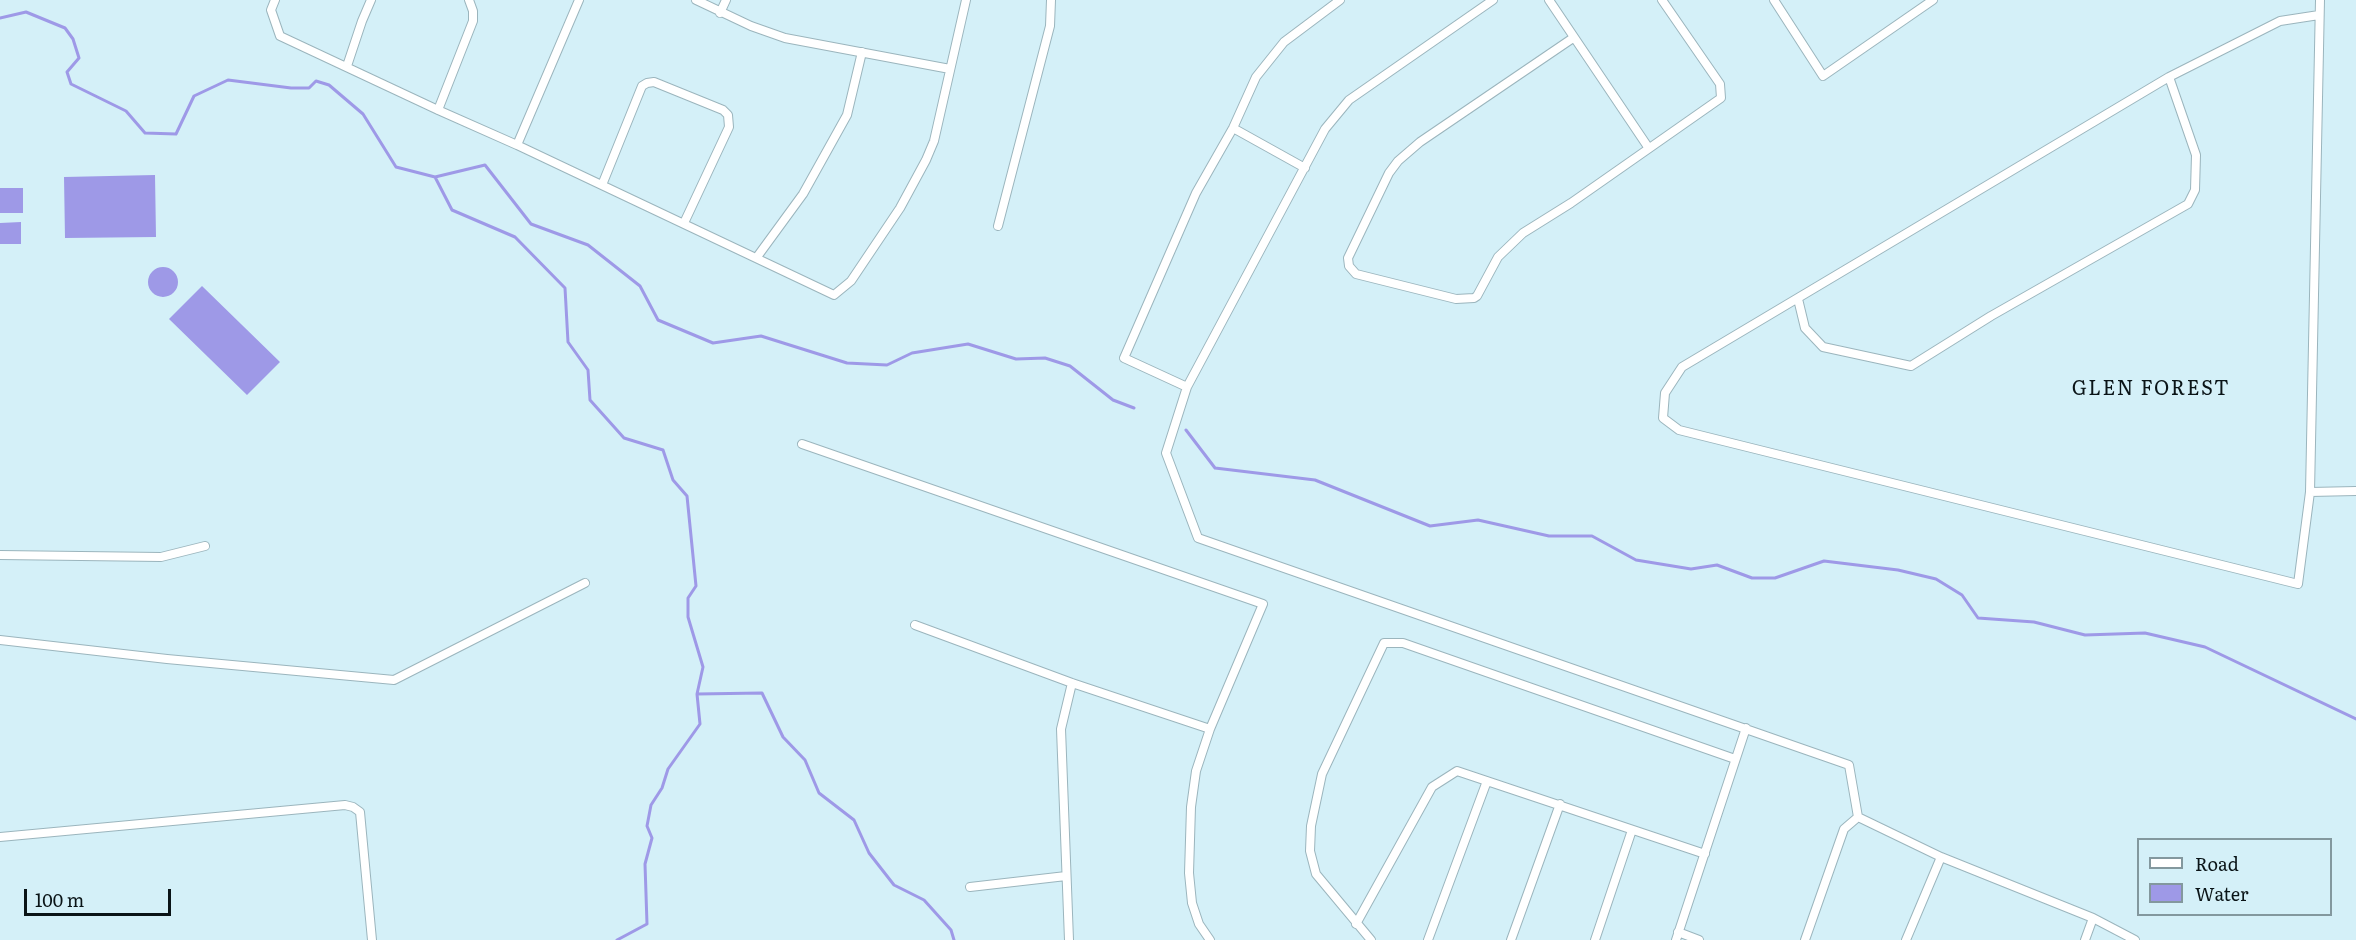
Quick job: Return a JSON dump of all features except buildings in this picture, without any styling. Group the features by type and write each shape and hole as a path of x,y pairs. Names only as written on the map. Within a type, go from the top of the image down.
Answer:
{"street":[{"path":"275,0 271,10 280,36 758,257 834,295 851,281 900,208 926,160 934,141 966,0"},
{"path":"347,66 371,0"},
{"path":"438,111 473,21 473,11 469,0"},
{"path":"518,145 579,0"},
{"path":"696,0 720,13 785,38 950,69"},
{"path":"720,13 726,0"},
{"path":"998,226 1050,26 1051,0"},
{"path":"1187,387 1124,358 1197,193 1233,128 1256,77 1268,59 1284,42 1341,0"},
{"path":"1493,0 1349,100 1325,129 1187,387 1167,453 1198,538 1849,765 1858,817"},
{"path":"1549,0 1648,147"},
{"path":"1573,38 1420,142 1398,161 1389,173 1348,258 1349,266 1359,276 1456,299 1470,300 1477,296 1498,257 1523,233 1571,203 1721,95 1720,84 1662,0"},
{"path":"1774,0 1823,76 1934,0"},
{"path":"2319,15 2280,21 2169,77 1682,367 1665,393 1663,418 1679,430 2298,584 2310,492 2320,0"},
{"path":"758,257 802,194 848,115 862,52"},
{"path":"1798,299 1805,328 1823,347 1911,366 1990,316 2188,204 2195,190 2196,155 2169,77"},
{"path":"602,185 642,86 654,82 723,110 728,115 729,127 684,223"},
{"path":"1233,128 1305,168"},
{"path":"802,444 1263,604 1210,729 1196,771 1191,807 1189,873 1199,924 1210,940"},
{"path":"2310,492 2356,491"},
{"path":"0,555 161,557 205,546"},
{"path":"0,640 167,659 394,680 585,583"},
{"path":"915,625 1072,683 1210,729"},
{"path":"1371,940 1316,874 1310,851 1311,826 1322,774 1384,643 1403,643 1735,759"},
{"path":"1070,940 1061,729 1072,683"},
{"path":"1699,940 1677,936 1746,728"},
{"path":"1356,924 1432,787 1457,771 1705,854"},
{"path":"1428,940 1487,781"},
{"path":"1512,940 1560,804"},
{"path":"0,837 345,805 353,807 360,812 372,940"},
{"path":"1858,817 1941,857 2093,918 2135,940"},
{"path":"1805,940 1844,829 1858,817"},
{"path":"1595,940 1632,830"},
{"path":"1906,940 1941,857"},
{"path":"970,887 1066,876"},
{"path":"2085,940 2093,918"}],"water":[{"path":"155,175 156,237 65,238 64,177"},
{"path":"0,188 23,188 23,213 0,213"},
{"path":"21,222 21,244 0,244 0,223"},
{"path":"163,267 174,271 178,282 174,293 163,297 152,293 148,282 152,271"},
{"path":"202,286 280,362 247,395 169,319"}],"waterway":[{"path":"0,18 26,12 65,28 73,39 79,58 67,72 71,84 126,111 145,133 176,134 194,96 228,80 291,88 309,88 316,81 329,85 363,114 396,167 435,177 452,210 515,237 565,288 568,342 588,370 590,400 624,438 663,450 673,480 687,496 696,586 688,598 688,617 703,667 697,694 700,724 668,769 662,788 651,805 647,826 652,838 645,864 647,924 617,940"},
{"path":"435,177 485,165 531,224 588,245 640,286 658,320 713,343 761,336 847,363 887,365 912,353 968,344 1016,359 1045,358 1070,366 1113,400 1134,408"},
{"path":"1186,430 1215,468 1315,480 1430,526 1478,520 1549,536 1592,536 1636,560 1691,569 1717,565 1752,578 1775,578 1824,561 1898,570 1936,579 1962,595 1978,618 2034,622 2085,635 2145,633 2205,647 2356,719"},
{"path":"697,694 762,693 783,737 805,760 819,793 854,820 869,853 894,885 924,900 951,930 954,940"}],"district":[{"name":"GLEN FOREST","path":"2151,389"}]}
